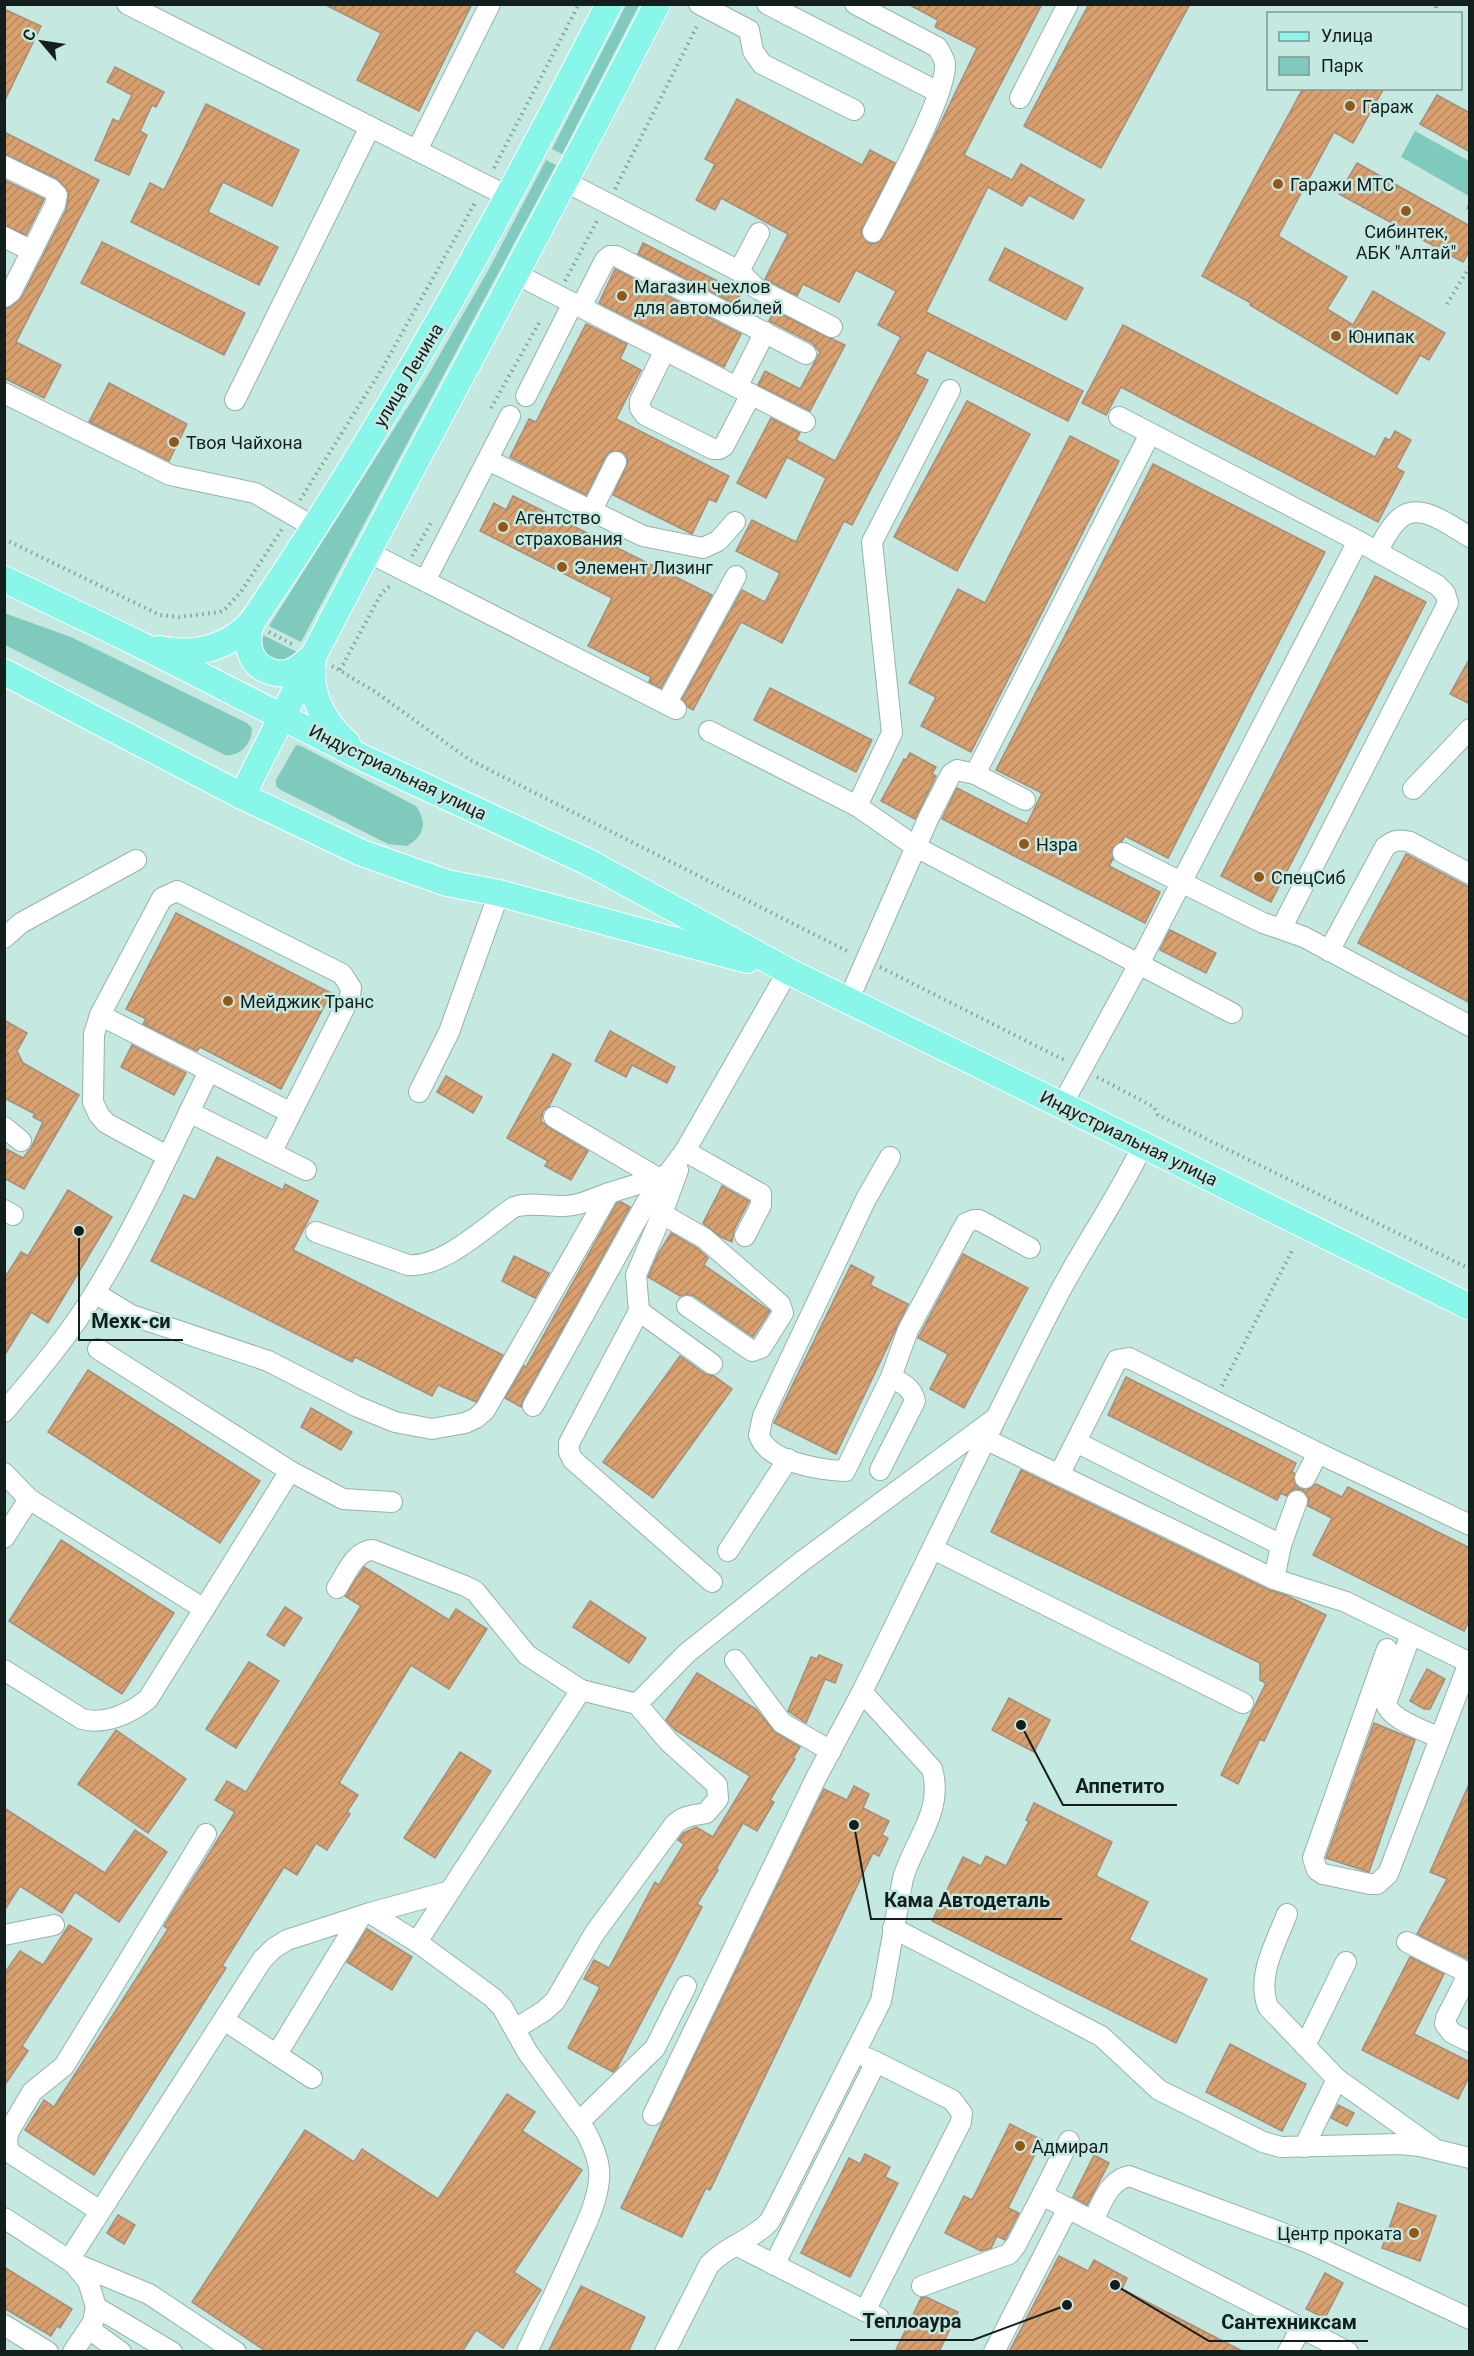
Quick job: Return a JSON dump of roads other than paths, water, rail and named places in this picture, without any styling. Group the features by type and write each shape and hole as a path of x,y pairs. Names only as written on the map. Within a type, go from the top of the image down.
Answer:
{"main road":[{"name":"улица Ленина","path":"133,640 167,650 182,652 206,650 227,643 251,623 382,419 509,197 609,4"},
{"path":"242,796 313,655 566,182 657,4"},
{"name":"Индустриальная улица","path":"4,579 133,640 365,759 588,862 788,971 1470,1307"},
{"path":"251,623 248,634 251,656 257,665 279,674 289,673 313,655"},
{"path":"313,655 311,685 319,710 338,735 365,759"},
{"name":"Индустриальная улица","path":"5,672 242,796 362,853 447,884 499,893 788,971"}],"street":[{"path":"127,4 509,197"},
{"path":"417,150 490,4"},
{"path":"762,4 749,30 753,51 762,64 854,110"},
{"path":"767,4 938,92"},
{"path":"855,4 937,47 943,56 945,66 930,114 873,232"},
{"path":"1020,98 1068,4"},
{"path":"702,6 749,30"},
{"path":"235,400 370,127"},
{"path":"4,166 51,189 57,195 55,205 11,292 4,297"},
{"path":"566,182 739,271 756,288 832,327"},
{"path":"739,271 759,233"},
{"path":"4,237 32,251"},
{"path":"526,396 570,302 610,256 616,256 806,354"},
{"path":"516,274 806,422"},
{"path":"665,350 640,401 640,408 645,415 713,449 719,449 724,446 765,332"},
{"path":"856,806 892,733 872,542 950,390"},
{"path":"4,393 170,475 255,493 314,527"},
{"path":"426,581 510,416"},
{"path":"1119,417 1358,541 1437,585 1445,593 1448,603 1281,929"},
{"path":"975,774 1150,434"},
{"path":"488,460 643,536 703,548 718,542 735,522"},
{"path":"591,512 616,462"},
{"path":"1377,552 1398,519 1409,512 1418,511 1470,537"},
{"path":"1062,1105 1139,964 1358,541"},
{"path":"368,552 671,707 736,576"},
{"path":"1413,789 1470,729"},
{"path":"709,731 856,806 915,847 1232,1013"},
{"path":"848,1001 915,847 951,774 957,770 975,774 1025,800"},
{"path":"1329,951 1385,847 1392,841 1400,839 1410,842 1470,874"},
{"path":"1123,853 1263,923 1304,937 1470,1026"},
{"path":"4,938 21,924 136,860"},
{"path":"167,1156 106,1123 99,1114 93,1102 94,1034 100,1015 162,898 177,891 342,974 351,988 350,997 271,1153"},
{"path":"419,1092 449,1032 499,893"},
{"path":"712,1582 573,1461 569,1452 569,1443 639,1311 636,1275 662,1214 685,1150 788,971"},
{"path":"100,1015 291,1113"},
{"path":"4,1412 61,1342 95,1293 129,1236 209,1071"},
{"path":"189,1112 306,1170"},
{"path":"554,1117 662,1176"},
{"path":"4,1127 21,1141"},
{"path":"652,2115 933,1549 995,1418 1059,1292 1124,1185 1143,1144"},
{"path":"533,1406 662,1176 685,1150"},
{"path":"685,1150 761,1194 761,1204 745,1236"},
{"path":"880,1470 822,1470 804,1466 765,1448 759,1435 759,1425 866,1199 890,1157"},
{"path":"316,1232 408,1265 418,1266 440,1260 514,1207 524,1204 574,1205 662,1176"},
{"path":"95,1293 132,1315 278,1365 356,1406 395,1422 432,1429 465,1423 476,1418 485,1410 609,1193"},
{"path":"662,1214 712,1244 780,1304 783,1313 761,1348 752,1351 687,1306"},
{"path":"845,1471 891,1377 908,1330 966,1223 979,1221 1030,1248"},
{"path":"639,1311 712,1364"},
{"path":"98,1349 290,1471 343,1499 392,1502"},
{"path":"1059,1475 1118,1360 1129,1358 1318,1453 1470,1525"},
{"path":"880,1470 915,1401 908,1387 891,1377"},
{"path":"637,1704 687,1653 801,1562 995,1418"},
{"path":"985,1439 1274,1579 1346,1602 1469,1661 1388,1874 1383,1881 1370,1884 1323,1874 1314,1864 1315,1850 1387,1649"},
{"path":"1076,1442 1281,1545"},
{"path":"1305,1478 1318,1453"},
{"path":"729,1551 788,1459"},
{"path":"880,1470 897,1492"},
{"path":"4,1670 82,1719 93,1722 104,1721 139,1707 148,1700 290,1471"},
{"path":"4,1473 29,1499 204,1609"},
{"path":"4,1538 29,1499"},
{"path":"1274,1579 1281,1545 1297,1501"},
{"path":"933,1549 1243,1703"},
{"path":"338,1588 359,1554 366,1550 373,1550 465,1586 482,1598 527,1655 581,1690 637,1704 669,1742 717,1785 718,1799 706,1813 688,1815 674,1825 594,1934 555,2001 544,2011 515,2029"},
{"path":"1411,1634 1386,1703 1387,1709 1395,1716 1440,1738"},
{"path":"735,1660 782,1723 831,1751"},
{"path":"417,1942 581,1690"},
{"path":"665,2352 708,2265 716,2257 761,2231 770,2221 881,2001 907,1865 930,1817 936,1785 932,1769 862,1692"},
{"path":"100,2211 12,2154 7,2140 9,2131 32,2092 64,2066 206,1834"},
{"path":"71,2261 100,2211 262,1960 274,1948 287,1940 450,1891"},
{"path":"1287,1914 1263,1982 1264,1998 1268,2007 1337,2079 1435,2149"},
{"path":"365,1915 417,1942 492,1997 502,2007 528,2053 579,2122 592,2144 600,2179 591,2214 527,2352"},
{"path":"277,2054 365,1915"},
{"path":"4,1935 54,1925"},
{"path":"894,1928 1101,2036 1159,2090 1263,2142 1281,2147 1399,2144 1435,2149 1470,2158"},
{"path":"1407,1941 1469,1973 1445,2024 1452,2033 1470,2042"},
{"path":"1305,2046 1346,1962"},
{"path":"579,2122 655,2048 686,1986"},
{"path":"224,2020 312,2078"},
{"path":"736,2245 872,2314 961,2121 962,2113 952,2100 857,2052"},
{"path":"774,2265 876,2062"},
{"path":"1304,2147 1337,2079"},
{"path":"922,2286 1009,2254 1016,2246 1069,2141"},
{"path":"1093,2221 1109,2189 1118,2178 1129,2176 1309,2242 1470,2319"},
{"path":"1042,2195 1348,2352"},
{"path":"994,2352 1068,2208"},
{"path":"4,2218 71,2261 149,2294 236,2352"},
{"path":"71,2261 88,2281 96,2307 89,2329 73,2352"},
{"path":"96,2307 172,2352"},
{"path":"4,2325 48,2352"},
{"path":"1288,2352 1300,2328"},
{"path":"89,2329 110,2348"}],"place":[{"name":"Гараж","path":"1350,106"},
{"name":"Гаражи МТС","path":"1278,184"},
{"name":"Сибинтек, АБК \"Алтай\"","path":"1406,211"},
{"name":"Магазин чехлов для автомобилей","path":"622,296"},
{"name":"Юнипак","path":"1336,336"},
{"name":"Твоя Чайхона","path":"174,442"},
{"name":"Агентство страхования","path":"503,527"},
{"name":"Элемент Лизинг","path":"562,567"},
{"name":"Нзра","path":"1024,844"},
{"name":"СпецСиб","path":"1259,877"},
{"name":"Мейджик Транс","path":"228,1001"},
{"name":"Мехк-си","path":"79,1231"},
{"name":"Аппетито","path":"1021,1725"},
{"name":"Кама Автодеталь","path":"854,1825"},
{"name":"Адмирал","path":"1020,2146"},
{"name":"Центр проката","path":"1414,2233"},
{"name":"Сантехниксам","path":"1115,2285"},
{"name":"Теплоаура","path":"1067,2305"}]}
